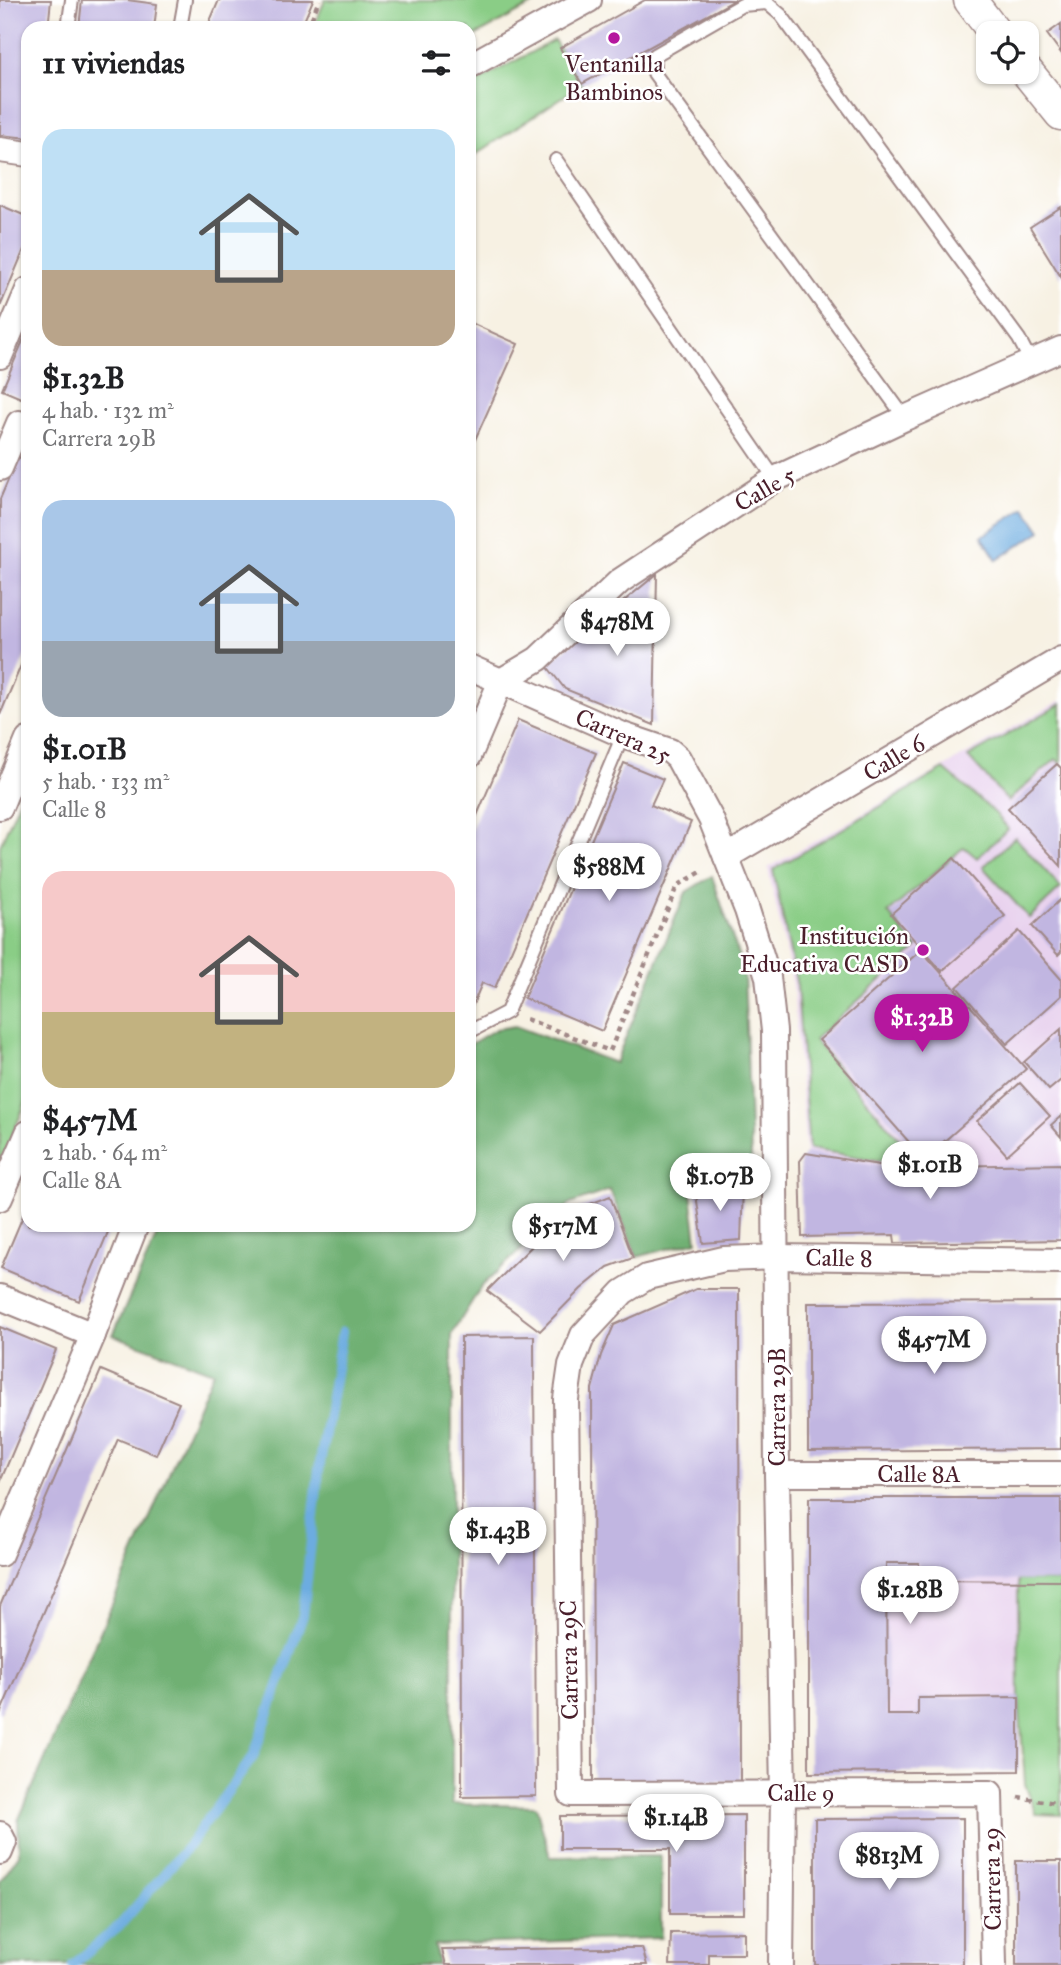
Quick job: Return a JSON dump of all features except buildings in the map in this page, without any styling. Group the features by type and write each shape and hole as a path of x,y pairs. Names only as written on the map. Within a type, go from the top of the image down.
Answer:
{"street":[{"path":"476,61 560,7 589,0"},
{"path":"970,0 986,21"},
{"path":"1037,84 1061,114"},
{"path":"0,150 21,152"},
{"path":"0,356 21,306"},
{"name":"Calle 5","path":"501,681 538,659 620,580 775,480 905,418 1061,349"},
{"path":"0,468 16,422"},
{"name":"Calle 6","path":"726,857 1061,659"},
{"name":"Carrera 25","path":"476,670 623,735 670,751 678,758 711,819 726,857"},
{"path":"476,740 501,681"},
{"path":"0,807 21,757"},
{"name":"Carrera 29B","path":"726,857 747,910 768,977 774,1031 777,1474 783,1793 781,1965"},
{"path":"0,1198 21,1149"},
{"path":"0,1554 93,1335 133,1232"},
{"name":"Calle 8","path":"622,1292 647,1277 724,1259 776,1257 1061,1261"},
{"name":"Carrera 29C","path":"571,1794 566,1399 570,1365 583,1335 622,1292"},
{"path":"0,1297 93,1335"},
{"name":"Calle 8A","path":"777,1474 1061,1474"},
{"name":"Calle 9","path":"571,1794 990,1793"},
{"name":"Carrera 29","path":"990,1793 994,1965"}],"lane":[{"path":"69,21 72,0"},
{"path":"181,21 185,0"},
{"path":"905,418 654,73 655,55 743,5 767,3 781,15 1019,339 1031,362"},
{"path":"556,160 775,480"},
{"path":"476,1028 507,1012 623,735"}],"path":[{"path":"311,21 319,0"},
{"path":"507,1012 610,1051 677,886 726,857"},
{"path":"990,1793 1061,1804"}],"shaded area":[{"name":"Institución Educativa CASD","path":"1061,700 1061,1164 891,1167 806,1153 793,985 768,868"},
{"path":"886,1563 919,1563 919,1580 1017,1580 1019,1697 918,1698 918,1772 809,1773 809,1716 886,1715"}],"green space":[{"path":"325,0 541,0 476,35 476,21 316,21"},
{"path":"554,40 582,84 476,154 476,82"},
{"path":"1061,704 1061,764 1056,759 1008,801 968,757"},
{"path":"944,769 996,814 1008,829 977,858 964,847 888,913 917,948 814,1040 921,1164 890,1162 809,1149 797,986 773,870"},
{"path":"21,796 21,1114 0,1165 0,846"},
{"path":"1015,837 1061,888 1029,918 983,867"},
{"path":"712,876 744,972 752,1180 690,1184 697,1241 637,1257 610,1190 570,1204 481,1287 452,1334 452,1804 536,1806 550,1857 661,1856 661,1938 435,1945 438,1965 0,1965 0,1881 19,1854 18,1821 213,1372 113,1335 158,1232 476,1232 476,1041 496,1029 515,1026 615,1063 686,892"},
{"path":"1018,1580 1061,1581 1061,1815 1036,1814 1025,1784 1019,1697"}],"water":[{"path":"1025,508 1041,531 997,560 982,536"}],"waterway":[{"path":"73,1965 121,1924 189,1845 253,1757 303,1615 319,1469 342,1332"}],"place":[{"name":"Ventanilla Bambinos","path":"614,38"},
{"name":"Institución Educativa CASD","path":"923,950"}]}
